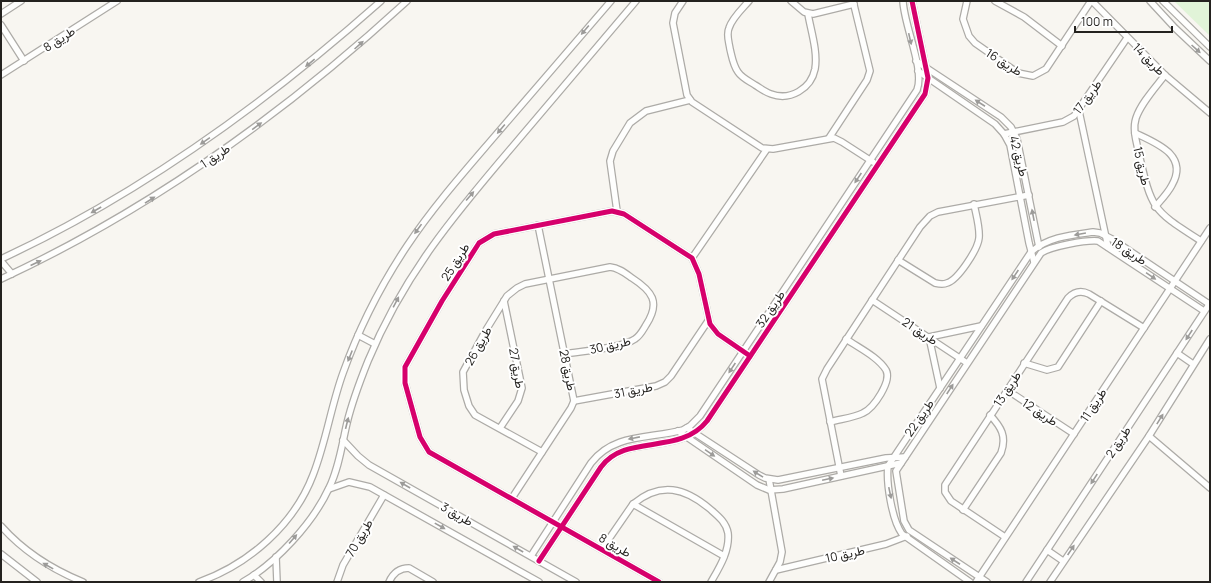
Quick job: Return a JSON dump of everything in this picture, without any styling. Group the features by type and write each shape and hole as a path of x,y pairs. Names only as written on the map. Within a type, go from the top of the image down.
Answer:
{"street":[{"path":"1,14 21,1"},
{"name":"طريق 8","path":"1,75 117,1"},
{"name":"طريق 1","path":"1,260 59,231 125,194 188,154 286,82 381,1"},
{"name":"طريق 1","path":"1,279 67,247 137,208 226,149 327,73 407,1"},
{"path":"199,582 220,574 256,551 272,537 297,507 313,475 337,392 358,336 389,274 430,214 611,1"},
{"path":"243,582 276,557 305,525 329,489 353,401 375,344 409,279 451,219 636,1"},
{"path":"683,1 675,13 673,23 690,100 749,140 767,149 830,138 842,142 878,165"},
{"path":"749,1 733,20 728,30 727,36 734,64 738,72 746,79 766,92 777,96 790,96 797,93 804,88 813,76 815,58 808,14"},
{"path":"791,1 808,14 813,14 853,2 870,72 867,80 830,138"},
{"name":"طريق 32","path":"531,556 596,457 608,447 622,440 678,431 687,428 700,416 744,351 917,90 920,81 903,1"},
{"name":"طريق 32","path":"539,560 601,467 611,456 624,450 688,438 695,434 707,421 878,165 925,94 928,78 927,68 912,1"},
{"name":"طريق 16","path":"967,1 963,19 969,36 975,43 1018,73 1025,76 1038,75 1046,70 1092,1"},
{"path":"995,1 1024,17 1062,46"},
{"name":"طريق 14","path":"1092,1 1180,90 1210,113"},
{"path":"1150,1 1175,28 1210,61"},
{"path":"1163,1 1210,47"},
{"path":"1,25 24,61"},
{"name":"طريق 17","path":"1004,134 1069,120 1079,111 1127,38"},
{"name":"طريق 42","path":"916,61 1001,117 1014,132 1019,146 1041,253"},
{"name":"طريق 42","path":"918,71 995,124 1004,134 1012,152 1034,262"},
{"name":"طريق 15","path":"1165,75 1139,112 1135,122 1135,133 1147,190 1155,207 1168,220 1201,241"},
{"path":"690,100 646,111 630,123 613,151 610,160 617,211 692,258 699,274 708,321 718,334 750,356"},
{"path":"1079,111 1108,247"},
{"path":"1135,133 1168,151 1176,164 1176,171 1172,186 1155,207"},
{"path":"692,258 767,149"},
{"path":"841,476 822,379 846,339 898,260 923,223 930,216 948,209 1029,195"},
{"path":"898,260 935,282 941,284 952,281 963,268 978,242 978,228 974,204"},
{"name":"طريق 25","path":"562,526 434,455 425,447 415,422 405,383 404,372 415,348 442,301 479,243 494,234 617,211"},
{"name":"طريق 28","path":"512,498 574,401 538,225"},
{"name":"طريق 11","path":"978,579 1210,228"},
{"name":"طريق 18","path":"1039,245 1050,240 1093,232 1106,236 1210,304"},
{"name":"طريق 18","path":"1041,253 1050,249 1092,241 1104,244 1204,312"},
{"name":"طريق 22","path":"888,466 1031,252 1039,245"},
{"name":"طريق 22","path":"987,582 978,579 912,532 904,521 896,479 896,471 1041,253"},
{"path":"1,260 12,274"},
{"name":"طريق 30","path":"550,279 605,268 614,268 647,288 654,301 653,313 635,339 623,344 565,354"},
{"name":"طريق 26","path":"542,452 473,412 469,406 462,381 465,368 504,301 520,286 550,279"},
{"name":"طريق 13","path":"1005,538 963,510 947,497 945,485 1024,363 1071,295 1082,292 1101,301 1144,328"},
{"name":"طريق 21","path":"872,300 967,363"},
{"name":"طريق 27","path":"500,428 518,401 522,388 504,301"},
{"path":"1024,363 1047,370 1058,366 1101,301"},
{"name":"طريق 2","path":"1026,582 1210,304"},
{"name":"طريق 31","path":"574,401 656,386 665,382 671,376 708,321"},
{"path":"940,388 929,337 981,326"},
{"path":"358,336 375,344"},
{"path":"830,422 867,411 888,382 888,375 883,366 846,339"},
{"name":"طريق 2","path":"1050,582 1149,436 1210,339"},
{"path":"1177,353 1193,364"},
{"name":"طريق 12","path":"1007,390 1074,434"},
{"path":"963,510 1004,446 1003,432 990,415"},
{"path":"687,428 769,480 778,480 893,457 905,457"},
{"path":"678,431 757,485 771,490 901,463"},
{"path":"1149,436 1210,488"},
{"name":"طريق 3","path":"343,440 369,465 576,582"},
{"path":"888,466 887,479 897,524 905,538 970,582"},
{"path":"769,480 782,547 782,557 769,582"},
{"name":"طريق 3","path":"329,489 342,483 357,483 370,487 539,582"},
{"path":"602,549 633,504 647,495 665,490 676,490 690,495 718,516 726,526 728,538 724,556 711,582"},
{"name":"طريق 70","path":"337,582 343,565 384,495"},
{"path":"633,504 724,556"},
{"path":"1,526 24,549 41,562 83,582"},
{"name":"طريق 8","path":"562,526 659,582"},
{"name":"طريق 10","path":"776,570 886,544 905,538 912,532"},
{"path":"1047,550 1063,561"},
{"path":"1,554 37,582"},
{"path":"276,557 277,582"},
{"path":"389,582 394,573 398,570 409,568 433,582"},
{"path":"254,575 261,582"}],"green space":[{"path":"1174,1 1210,1 1210,36"}],"cycle path":[{"path":"539,561 601,467 612,457 624,450 682,438 695,432 707,421 925,94 928,78 912,1"},
{"path":"659,582 429,452 420,437 405,383 405,367 442,301 479,243 494,234 612,211 624,214 692,258 699,274 710,324 718,334 750,356"}]}
